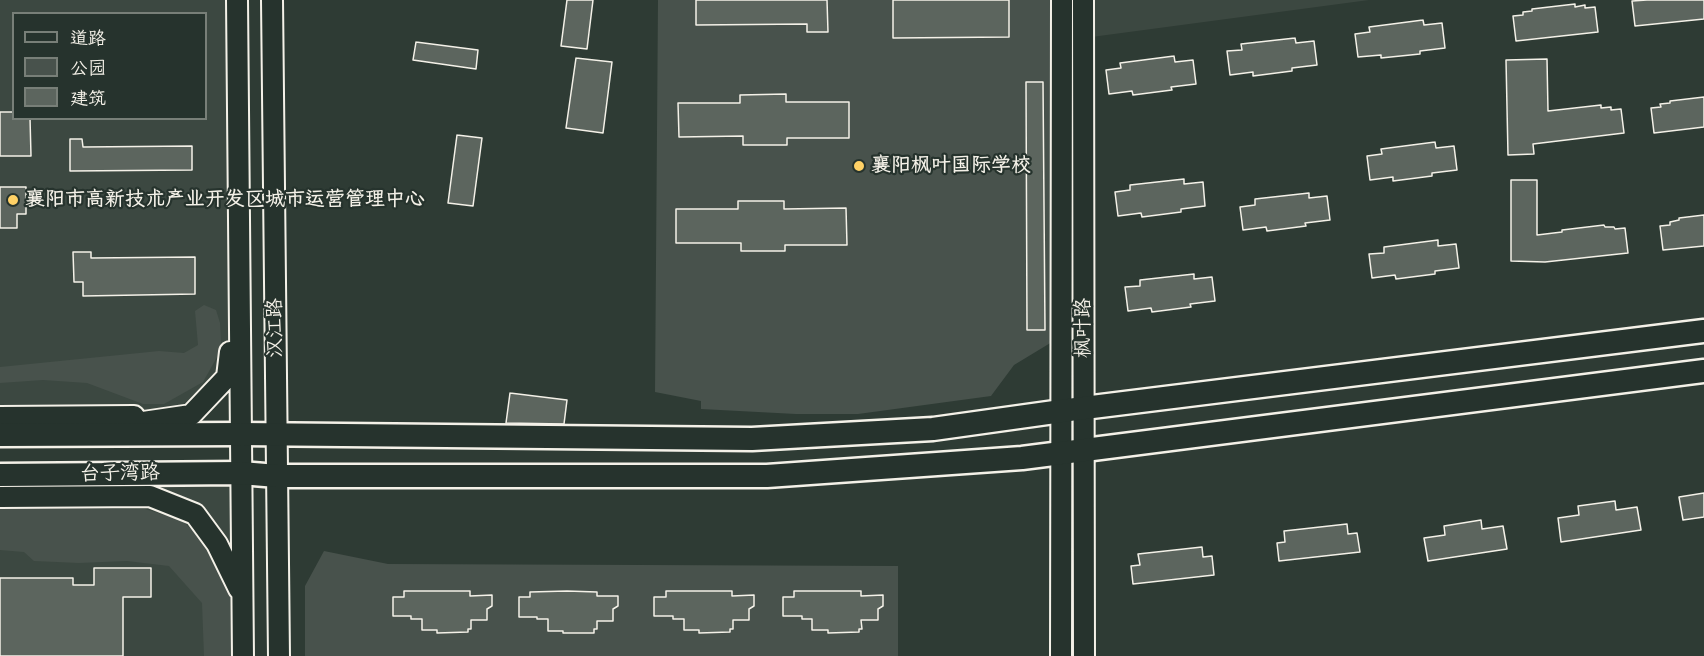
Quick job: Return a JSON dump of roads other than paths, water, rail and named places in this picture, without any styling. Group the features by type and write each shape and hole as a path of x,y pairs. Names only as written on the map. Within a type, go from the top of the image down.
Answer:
{"main road":[{"name":"台子湾路","path":"0,429 277,435 752,439 933,429 1704,331"},
{"name":"台子湾路","path":"0,475 241,473 277,476 767,476 1022,458 1704,371"}],"street":[{"name":"汉江路","path":"237,0 243,656"},
{"name":"汉江路","path":"272,0 279,656"},
{"name":"枫叶路","path":"1061,656 1062,0"},
{"name":"枫叶路","path":"1083,0 1084,656"},
{"path":"0,429 126,425 191,415 227,377 239,284"},
{"path":"0,497 150,496 195,514 217,544 242,594"}],"place":[{"name":"襄阳枫叶国际学校","path":"859,166"},
{"name":"襄阳市高新技术产业开发区城市运营管理中心","path":"13,200"}]}
